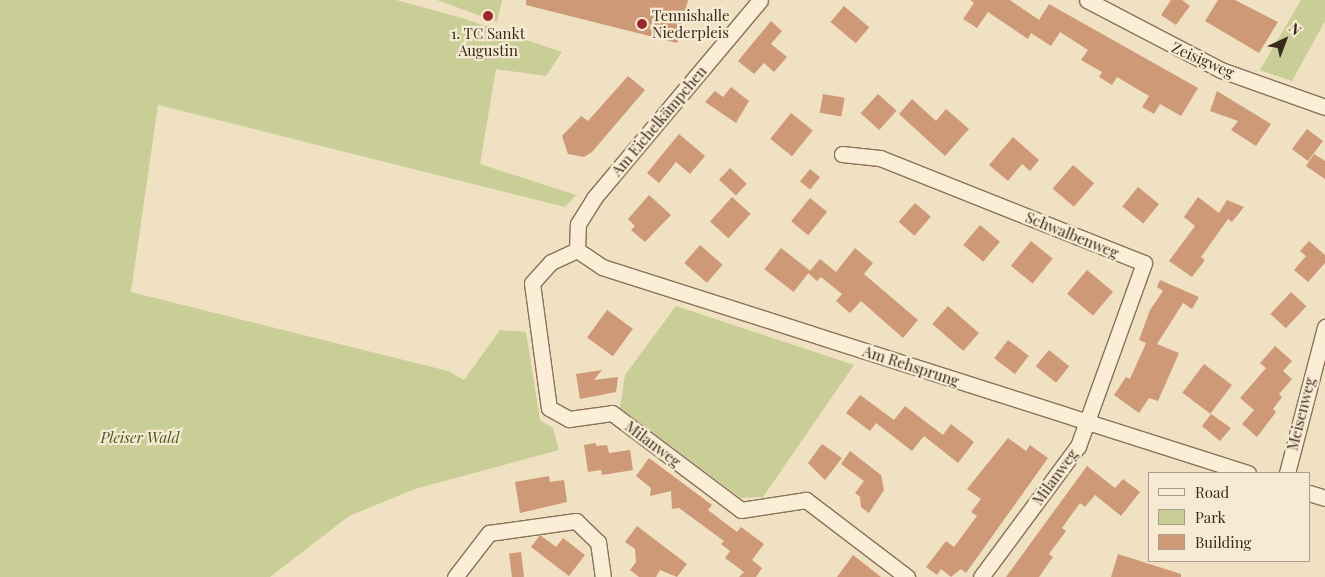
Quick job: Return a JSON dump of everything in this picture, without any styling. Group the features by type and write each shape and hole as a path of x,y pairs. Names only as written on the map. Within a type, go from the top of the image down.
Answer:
{"street":[{"name":"Am Eichelkämpchen","path":"577,250 578,224 594,198 760,0"},
{"name":"Zeisigweg","path":"1087,0 1221,70 1325,107"},
{"name":"Schwalbenweg","path":"842,154 880,158 1144,263 1088,422"},
{"name":"Am Rehsprung","path":"577,250 602,267 1245,472"},
{"name":"Milanweg","path":"577,250 550,262 532,283 549,408 569,419 612,413 741,510 806,500 907,577"},
{"name":"Meisenweg","path":"1287,472 1325,327"},
{"name":"Milanweg","path":"982,577 1078,446 1088,422"},
{"path":"1310,493 1325,498"},
{"path":"455,577 489,533 576,521 598,542 603,577"}],"green space":[{"name":"Pleiser Wald","path":"0,0 396,0 462,18 562,52 546,76 496,69 480,164 576,195 565,207 158,105 131,292 448,371 464,380 500,330 526,332 540,420 553,428 559,450 415,489 349,516 270,577 0,577"},
{"name":"1. TC Sankt Augustin","path":"437,0 502,0 497,22"},
{"path":"1301,0 1325,0 1325,21 1292,81 1260,70"},
{"path":"676,306 854,365 763,497 741,498 620,408 625,375"}],"building":[{"name":"Tennishalle Niederpleis","path":"526,0 688,0 677,43 526,5"},
{"path":"970,0 1010,0 1039,20 1049,4 1198,88 1181,116 1160,104 1154,114 1142,107 1149,96 1117,77 1112,85 1099,77 1102,72 1081,60 1088,50 1060,32 1051,46 1031,33 1028,39 988,12 977,28 963,19 974,3"},
{"path":"1171,0 1182,0 1190,6 1176,25 1161,15"},
{"path":"1218,0 1235,0 1278,22 1259,53 1205,21"},
{"path":"844,6 869,27 856,43 831,22"},
{"path":"771,21 782,31 771,44 787,57 774,72 764,63 754,74 738,61"},
{"path":"628,76 645,90 592,152 584,157 568,154 562,136 581,116 588,121"},
{"path":"731,87 749,101 736,123 705,102 715,91 723,97"},
{"path":"1217,91 1271,124 1256,146 1231,130 1238,121 1210,111"},
{"path":"823,94 845,98 841,117 820,113"},
{"path":"878,94 897,111 879,130 861,113"},
{"path":"912,99 936,121 946,109 969,129 945,156 899,114"},
{"path":"791,113 813,131 792,156 770,139"},
{"path":"1307,129 1323,141 1308,161 1292,149"},
{"path":"679,134 705,156 690,174 676,162 659,183 647,173"},
{"path":"1013,137 1039,160 1030,171 1022,164 1008,181 989,165"},
{"path":"1314,154 1325,161 1325,179 1306,166"},
{"path":"1073,165 1094,183 1074,207 1053,188"},
{"path":"730,168 747,184 736,195 719,180"},
{"path":"810,169 820,177 810,190 800,181"},
{"path":"1138,187 1159,204 1143,223 1122,206"},
{"path":"649,195 671,215 645,242 631,230 635,226 628,219"},
{"path":"732,197 751,214 728,238 710,222"},
{"path":"1198,197 1219,213 1227,200 1244,207 1232,222 1228,219 1201,257 1205,260 1192,277 1169,261 1195,226 1184,217"},
{"path":"810,198 827,212 808,235 791,221"},
{"path":"915,203 931,217 914,236 899,222"},
{"path":"980,225 1000,242 983,262 963,245"},
{"path":"1031,241 1053,259 1033,283 1011,266"},
{"path":"1309,241 1325,255 1325,263 1308,282 1294,270 1306,256 1300,251"},
{"path":"700,245 723,265 707,283 684,263"},
{"path":"781,248 810,271 794,292 764,269"},
{"path":"855,248 873,263 864,274 918,320 903,338 861,301 850,313 836,301 842,294 821,277 817,281 808,273 820,259 836,272"},
{"path":"1087,270 1113,292 1093,316 1067,294"},
{"path":"1160,280 1199,297 1192,309 1183,303 1157,344 1179,353 1158,401 1149,398 1139,413 1114,395 1126,377 1130,379 1146,343 1139,340 1150,310 1163,291 1157,287"},
{"path":"1291,292 1306,306 1286,328 1271,314"},
{"path":"948,306 979,333 963,351 932,324"},
{"path":"607,310 633,329 613,356 587,338"},
{"path":"1008,340 1029,356 1015,374 994,358"},
{"path":"1275,346 1292,361 1283,371 1292,379 1279,394 1282,397 1273,409 1276,412 1257,437 1242,424 1254,410 1240,398 1266,368 1260,363"},
{"path":"1049,350 1069,366 1056,383 1036,366"},
{"path":"1204,364 1232,385 1210,414 1182,393"},
{"path":"602,370 594,380 618,377 616,392 580,399 576,374"},
{"path":"860,395 894,420 905,406 943,435 951,424 974,442 958,463 924,436 912,451 876,423 870,431 846,413"},
{"path":"1211,414 1231,428 1220,441 1202,426"},
{"path":"1008,438 1026,451 1030,445 1048,458 966,573 961,569 951,577 941,569 937,575 926,567 946,541 954,547 977,516 971,512 981,499 967,489"},
{"path":"596,443 596,446 607,445 609,453 630,450 633,470 602,475 601,470 588,472 584,445"},
{"path":"822,444 842,458 825,480 808,463"},
{"path":"850,451 881,475 884,490 869,513 861,507 860,497 855,493 864,481 841,464"},
{"path":"649,458 712,505 708,510 737,532 741,527 764,544 752,560 762,568 756,577 739,577 744,572 725,558 730,551 721,544 724,541 679,508 672,509 671,491 650,496 651,488 636,476"},
{"path":"1087,466 1115,488 1123,479 1140,492 1121,516 1095,495 1085,507 1080,503 1062,528 1066,531 1049,554 1053,557 1039,577 1006,577"},
{"path":"549,476 550,482 564,480 567,502 520,513 515,482"},
{"path":"637,526 687,564 677,577 660,570 656,577 639,577 630,570 636,562 635,549 625,542"},
{"path":"540,535 556,547 563,538 585,555 569,576 531,547"},
{"path":"521,552 524,577 512,577 509,553"},
{"path":"1118,554 1181,574 1181,577 1111,577"},
{"path":"853,555 881,577 837,577"}],"place":[{"name":"1. TC Sankt Augustin","path":"488,16"},
{"name":"Tennishalle Niederpleis","path":"642,24"}]}
